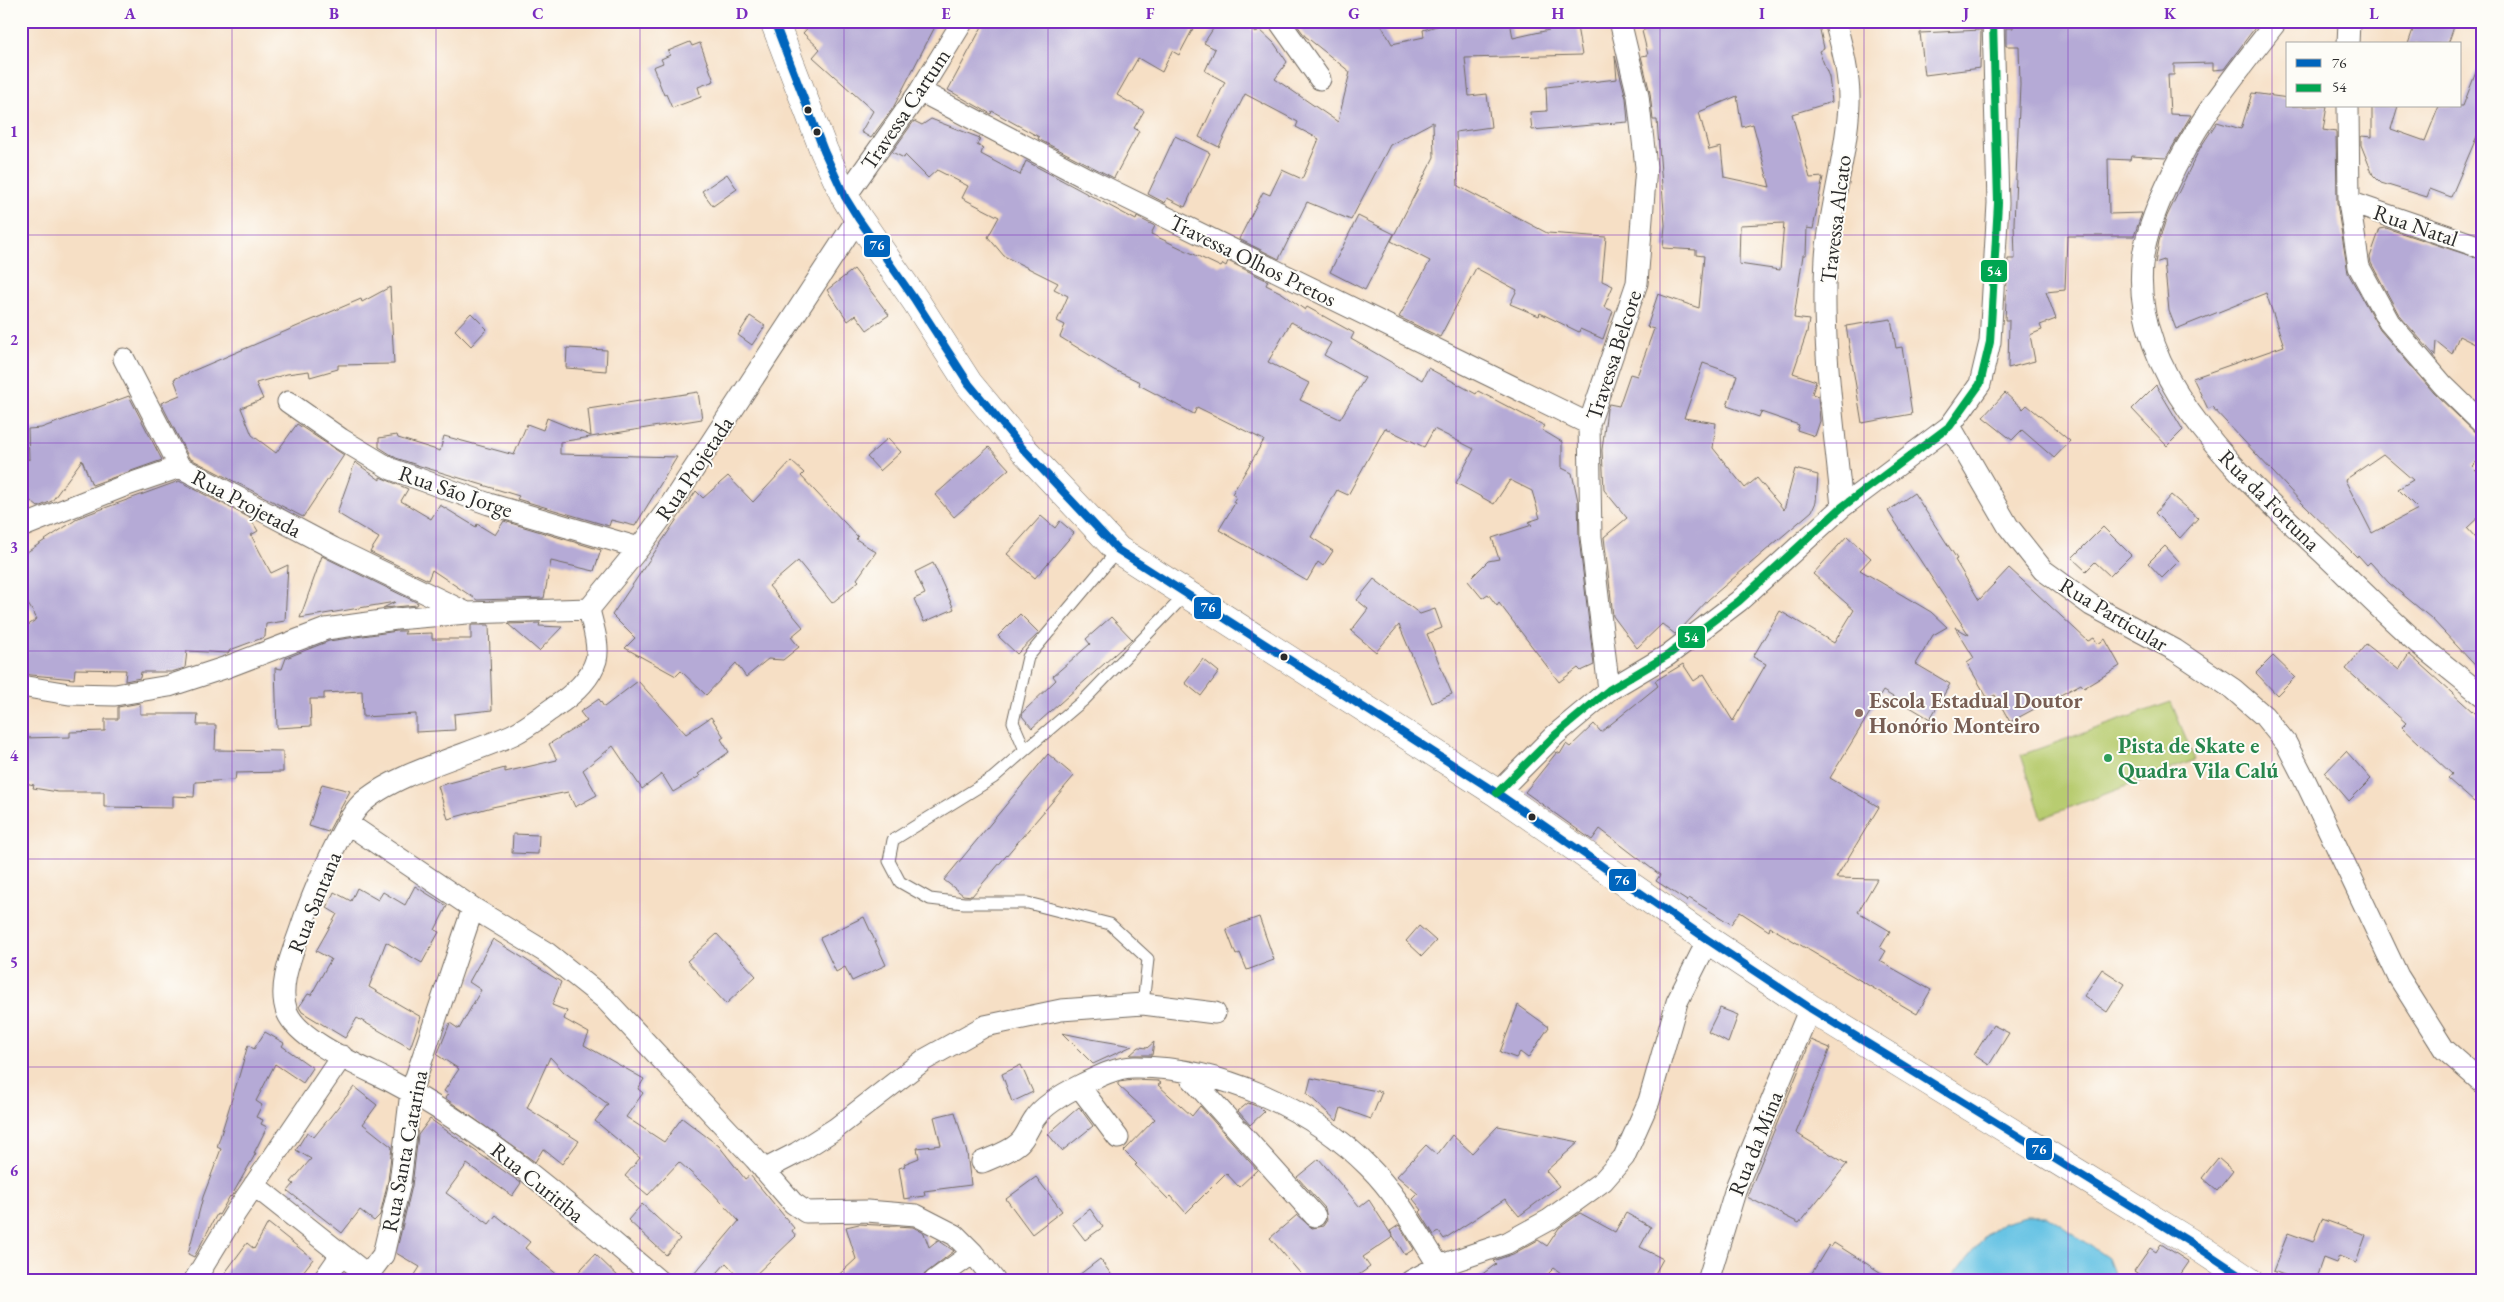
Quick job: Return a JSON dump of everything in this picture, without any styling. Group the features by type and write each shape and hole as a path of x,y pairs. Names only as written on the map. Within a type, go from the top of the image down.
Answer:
{"main road":[{"path":"774,21 852,208 915,300 969,384 1024,450 1118,550 1497,793 1708,940 1810,1008 2201,1249 2249,1281"}],"street":[{"name":"Travessa Cartum","path":"852,208 963,21"},
{"path":"1279,21 1320,79"},
{"name":"Travessa Belcore","path":"1609,690 1591,537 1589,424 1637,283 1646,167 1638,96 1620,21"},
{"name":"Travessa Alcato","path":"1836,21 1843,51 1849,102 1841,172 1826,256 1826,329 1842,507"},
{"path":"1497,793 1555,735 1609,690 1668,655 1731,607 1842,507 1950,426 1980,384 1990,342 1998,203 1993,21"},
{"name":"Rua da Fortuna","path":"2277,21 2212,104 2192,134 2154,215 2142,268 2145,311 2156,353 2182,402 2235,470 2414,639 2483,696"},
{"path":"2348,42 2350,21"},
{"name":"Travessa Olhos Pretos","path":"920,91 1086,178 1589,424"},
{"path":"2348,108 2349,202 2360,267 2388,322 2443,385 2483,424"},
{"name":"Rua Natal","path":"2349,202 2483,248"},
{"name":"Rua Projetada","path":"21,686 69,694 115,695 169,686 227,667 326,629 396,619 467,613 589,610 639,548 852,208"},
{"path":"124,359 180,467"},
{"name":"Rua São Jorge","path":"288,402 341,439 391,469 489,504 639,548"},
{"name":"Rua Particular","path":"1950,426 2008,526 2043,570 2091,605 2175,650 2233,689 2264,716 2286,743 2398,976 2444,1049 2483,1083"},
{"name":"Rua Projetada","path":"21,527 124,486 180,467 333,548 467,613"},
{"name":"Rua Santana","path":"411,1092 342,1056 300,1029 288,1013 284,995 288,968 307,908 347,823 361,804 380,791 409,776 516,733 568,698 591,673 597,657 589,610"},
{"path":"347,823 472,908 547,953 606,999 793,1203 806,1212 867,1211 916,1215 955,1235 973,1253 995,1281"},
{"name":"Rua Santa Catarina","path":"367,1277 383,1256 400,1183 411,1092 472,908"},
{"path":"1411,1281 1439,1266 1507,1243 1549,1220 1603,1181 1624,1157 1649,1100 1678,1002 1708,940"},
{"path":"764,1170 797,1153 835,1129 924,1060 984,1026 1061,1010 1143,1004 1215,1013"},
{"name":"Rua da Mina","path":"1708,1281 1738,1185 1810,1008"},
{"path":"194,1281 254,1185 342,1056"},
{"path":"982,1162 1020,1142 1036,1116 1079,1086 1114,1071 1134,1067 1186,1072 1239,1084 1290,1108 1335,1139 1369,1167 1395,1197 1439,1266"},
{"path":"1186,1072 1315,1216"},
{"path":"1079,1086 1118,1138"},
{"name":"Rua Curitiba","path":"411,1092 462,1123 518,1164 659,1281"},
{"path":"254,1185 367,1277"},
{"path":"934,1281 973,1253"},
{"path":"323,1281 341,1255"}],"lane":[{"path":"1025,750 1013,722 1026,674 1028,657 1118,550"},
{"path":"1143,1004 1148,959 1110,924 1028,903 964,902 930,899 900,882 889,860 893,840 993,778 1085,699 1186,594"}],"green space":[{"name":"Pista de Skate e Quadra Vila Calú","path":"2171,702 2195,760 2042,818 2021,755"}],"water":[{"path":"2026,1216 2047,1216 2108,1258 2117,1281 1949,1281 1985,1236 2004,1222"}],"building":[{"path":"814,21 938,21 893,108 871,138 861,132 873,111 813,57 820,49 803,33"},
{"path":"985,21 1197,21 1179,55 1172,51 1162,72 1138,58 1117,95 1144,111 1134,128 1139,131 1114,178 1038,139 1039,137 992,111 991,114 948,90"},
{"path":"1218,21 1241,21 1256,33 1259,29 1274,43 1287,62 1275,79 1338,122 1350,72 1305,36 1294,21 1379,21 1392,44 1424,37 1423,30 1440,25 1439,21 1510,21 1513,38 1549,30 1547,21 1576,21 1582,55 1465,58 1469,96 1487,94 1491,127 1456,132 1458,186 1547,233 1606,237 1602,281 1613,286 1604,307 1613,311 1603,339 1580,329 1579,332 1540,313 1539,316 1510,304 1517,290 1476,268 1440,337 1399,317 1430,261 1391,241 1434,157 1433,122 1390,145 1351,220 1307,202 1279,259 1239,239 1263,192 1270,195 1282,170 1302,179 1319,139 1296,127 1298,122 1245,94 1219,147 1199,137 1225,82 1205,71 1215,49 1204,43"},
{"path":"1651,21 1818,21 1824,48 1819,51 1829,77 1832,102 1792,114 1810,178 1823,177 1813,229 1807,228 1806,255 1803,255 1794,318 1809,320 1807,332 1793,373 1816,381 1812,394 1818,396 1820,421 1815,436 1797,430 1799,425 1761,412 1759,417 1727,406 1737,375 1703,363 1684,418 1716,423 1713,448 1745,488 1757,478 1784,510 1795,469 1818,475 1816,502 1812,511 1709,599 1680,630 1675,634 1662,624 1637,648 1613,616 1604,537 1627,518 1604,490 1602,450 1607,409 1609,404 1619,406 1630,374 1637,376 1654,329 1647,327 1658,294 1699,308 1704,256 1696,255 1696,250 1663,248 1665,225 1657,120 1653,120 1650,93 1641,56 1648,55 1642,31 1653,26","holes":["1737,96 1742,127 1753,124 1770,187 1724,177 1721,147 1709,150 1699,112","1784,223 1780,270 1739,264 1740,225"]},
{"path":"2014,21 2260,21 2224,69 2213,70 2213,63 2174,64 2174,75 2168,75 2170,114 2191,115 2166,158 2131,156 2130,160 2108,159 2109,214 2142,213 2134,236 2067,236 2065,290 2046,292 2056,319 2040,325 2042,330 2030,335 2035,361 2008,368 2009,320 2005,320 2008,259 2015,259 2014,223 2020,85 2019,46 2006,46 2006,28 2013,28"},
{"path":"2416,21 2456,21 2449,42 2409,42"},
{"path":"1981,30 1980,68 1925,75 1920,33"},
{"path":"690,42 692,46 700,43 714,81 698,87 701,97 672,108 666,94 664,95 653,67 663,63 661,59 670,55 668,51"},
{"path":"1615,56 1626,98 1628,122 1532,130 1530,112 1547,111 1546,87 1617,79"},
{"path":"2481,59 2483,122 2451,197 2430,189 2427,197 2381,183 2373,175 2361,145 2361,136 2372,137 2372,108 2397,108 2391,129 2425,141 2438,108 2462,108"},
{"path":"2252,93 2286,98 2286,108 2327,108 2323,130 2336,132 2337,204 2348,273 2380,330 2434,393 2483,440 2483,456 2472,466 2483,477 2483,513 2467,528 2483,546 2483,674 2431,618 2389,583 2370,562 2367,565 2358,555 2357,557 2302,503 2212,407 2208,409 2193,378 2284,346 2266,293 2176,329 2169,311 2164,260 2155,263 2159,241 2167,216 2200,148 2217,122 2241,129","holes":["2383,454 2413,480 2398,489 2418,509 2372,533 2345,480"]},
{"path":"931,119 980,138 977,145 983,148 981,154 1020,175 1026,161 1136,220 1137,217 1155,226 1151,234 1221,267 1223,264 1226,266 1228,261 1268,281 1266,285 1282,293 1305,310 1307,307 1354,333 1351,339 1422,380 1428,368 1476,394 1478,391 1545,426 1542,430 1562,442 1562,468 1572,473 1578,501 1579,538 1594,665 1581,671 1578,668 1559,682 1499,603 1497,606 1488,594 1482,598 1468,581 1488,561 1499,559 1492,538 1532,525 1528,522 1540,518 1532,491 1510,480 1494,504 1456,483 1474,449 1434,429 1424,447 1385,428 1348,495 1337,490 1311,537 1333,551 1323,566 1318,562 1307,581 1219,530 1235,503 1233,502 1236,497 1232,494 1264,440 1197,407 1194,414 1139,385 1140,382 1114,370 1060,337 1065,325 1057,321 1068,296 1054,289 1058,283 1004,256 988,237 999,217 962,198 968,186 937,170 928,178 905,155 904,158 892,152 914,121 922,125","holes":["1291,322 1331,343 1324,355 1365,378 1340,419 1300,400 1309,383 1268,362"]},
{"path":"1175,136 1210,153 1185,207 1167,198 1165,203 1148,194"},
{"path":"727,174 737,189 713,206 702,191"},
{"path":"1358,216 1394,234 1365,290 1330,272"},
{"path":"2386,228 2483,260 2483,348 2459,336 2452,354 2436,341 2435,356 2399,315 2371,263 2370,257 2380,229"},
{"path":"854,269 889,315 867,330 856,315 848,321 827,290"},
{"path":"390,287 394,364 338,365 338,369 310,377 309,371 287,374 256,383 263,399 241,408 252,435 276,453 297,424 344,455 303,517 189,458 161,403 180,395 174,379 361,299 362,302"},
{"path":"471,313 487,329 471,346 455,330"},
{"path":"750,316 765,326 752,345 738,335"},
{"path":"1891,319 1896,348 1902,347 1912,414 1862,423 1846,326"},
{"path":"567,348 607,350 606,371 566,368"},
{"path":"2156,385 2183,430 2167,446 2132,409"},
{"path":"698,392 702,419 560,442 560,454 677,457 635,526 611,520 609,526 517,499 519,496 396,458 379,447 379,438 397,435 398,438 440,451 444,436 514,455 527,424 543,430 547,418 591,436 588,409"},
{"path":"2005,393 2023,409 2027,405 2070,441 2054,458 2022,430 2012,440 1983,417"},
{"path":"129,396 162,460 92,485 82,460 52,501 38,507 21,493 21,453 29,460 28,429 41,428"},
{"path":"888,438 901,452 880,471 867,457"},
{"path":"989,447 1009,469 954,517 935,495"},
{"path":"791,461 804,473 801,476 858,537 856,539 876,552 857,579 859,581 832,603 798,561 769,586 803,627 791,637 799,647 783,660 768,659 746,677 736,663 706,695 681,671 676,676 625,648 635,638 612,615 696,491 703,498 728,476 753,502"},
{"path":"355,462 380,480 380,477 408,489 401,501 431,519 440,505 476,527 477,524 495,535 504,521 601,550 594,571 551,561 544,598 477,600 432,570 428,580 370,552 379,538 337,513"},
{"path":"179,481 250,518 258,531 251,535 271,573 288,565 285,621 266,624 265,637 230,650 228,653 187,651 185,668 171,672 141,672 140,678 125,681 126,670 75,669 74,679 21,674 21,630 37,619 21,592 21,556 80,517"},
{"path":"1914,493 1957,559 1955,560 1979,600 2009,568 2088,641 2094,638 2098,644 2105,639 2120,666 2084,688 2081,684 2010,722 1995,695 1988,699 1967,663 1974,658 1955,627 1969,635 1888,511"},
{"path":"2171,495 2198,518 2180,538 2155,513"},
{"path":"1041,516 1055,528 1060,521 1074,533 1035,578 1007,554"},
{"path":"2103,527 2131,555 2110,576 2095,562 2086,571 2072,558"},
{"path":"1847,536 1871,558 1860,570 1931,612 1947,627 1933,635 1916,664 1950,684 1930,719 1883,691 1830,778 1879,807 1836,878 1877,879 1858,912 1890,931 1880,948 1886,951 1880,961 1931,990 1917,1014 1770,927 1769,931 1740,912 1731,924 1689,898 1687,901 1656,881 1660,875 1600,829 1592,840 1525,792 1557,752 1560,754 1566,744 1570,747 1594,724 1601,732 1658,686 1655,681 1683,664 1694,681 1704,674 1733,721 1766,664 1753,657 1780,611 1834,643 1854,610 1813,574"},
{"path":"2165,546 2179,561 2162,578 2148,563"},
{"path":"322,556 418,603 417,605 383,608 395,602 300,618"},
{"path":"933,563 954,609 924,622 914,599 925,594 915,572"},
{"path":"1374,579 1420,614 1435,609 1442,628 1427,634 1452,694 1432,703 1399,625 1376,652 1351,631 1368,609 1357,600"},
{"path":"1020,614 1039,633 1017,654 998,636"},
{"path":"1111,617 1132,639 1032,728 1022,716 1023,712 1056,680 1053,676 1090,644 1086,639"},
{"path":"540,623 539,626 562,627 539,651 508,624"},
{"path":"471,625 489,625 492,710 454,714 455,730 416,732 416,714 363,717 362,691 324,693 324,699 310,699 311,726 277,728 275,668 282,669 286,658 329,641 397,631 406,631 404,634 432,633 432,639 471,639"},
{"path":"2366,644 2399,670 2409,654 2483,721 2483,793 2474,802 2448,779 2452,774 2402,727 2406,723 2346,669"},
{"path":"2273,656 2295,677 2277,695 2256,673"},
{"path":"1203,659 1219,672 1201,696 1185,683"},
{"path":"638,681 686,734 711,717 724,737 721,739 729,752 698,774 700,776 673,792 662,774 642,789 613,746 583,770 597,795 575,807 568,792 492,807 448,819 438,786 505,768 505,772 557,760 549,744 587,721 580,712 599,699 604,707"},
{"path":"140,703 140,714 198,714 197,725 216,725 215,750 283,751 283,772 236,773 235,780 195,782 194,797 173,796 173,808 104,807 104,792 58,792 33,788 34,785 21,782 21,738 70,737 70,732 105,731 105,719 118,719 118,707"},
{"path":"2346,751 2371,779 2349,801 2325,773"},
{"path":"1048,754 1074,776 972,896 963,895 944,880"},
{"path":"322,784 350,791 328,832 309,826"},
{"path":"513,834 539,835 538,854 512,853"},
{"path":"415,886 447,906 435,930 439,932 422,963 386,942 369,987 421,1017 410,1048 357,1018 345,1038 302,1012 299,1007 308,994 311,995 331,959 316,951 337,914 327,908 334,892 351,901 357,888 378,900 383,892 405,905"},
{"path":"864,917 886,965 852,981 845,967 836,972 820,938"},
{"path":"1259,917 1274,960 1247,970 1240,953 1236,955 1226,929"},
{"path":"1419,926 1436,941 1422,956 1406,941"},
{"path":"717,934 756,976 726,1004 687,961"},
{"path":"493,939 561,982 552,1005 567,1011 564,1019 589,1033 584,1045 644,1079 638,1089 643,1093 626,1117 664,1142 682,1118 719,1146 745,1179 750,1175 794,1228 792,1231 796,1236 749,1281 743,1281 726,1263 710,1281 688,1281 739,1221 708,1188 679,1162 648,1195 625,1176 640,1158 595,1121 608,1104 564,1072 550,1057 527,1108 579,1141 562,1164 543,1149 535,1162 445,1098 448,1094 444,1091 459,1069 437,1055 450,1023 459,1029 481,990 469,982"},
{"path":"2102,969 2125,984 2107,1012 2084,996"},
{"path":"1518,1005 1549,1027 1528,1058 1520,1052 1516,1058 1500,1052"},
{"path":"1720,1008 1738,1015 1728,1043 1708,1032"},
{"path":"1993,1025 2009,1033 1989,1065 1974,1055"},
{"path":"265,1032 284,1043 282,1046 313,1068 303,1083 275,1064 256,1101 262,1105 256,1117 263,1120 261,1124 267,1127 254,1153 256,1153 231,1197 219,1215 217,1214 194,1257 188,1254 203,1197 221,1149 217,1147 248,1045 254,1049"},
{"path":"1062,1033 1091,1039 1132,1046 1093,1064"},
{"path":"1811,1040 1830,1048 1796,1133 1847,1164 1799,1223 1747,1197"},
{"path":"1154,1042 1152,1055 1130,1055 1139,1047 1147,1048"},
{"path":"1021,1065 1033,1092 1012,1102 1002,1074"},
{"path":"1311,1078 1382,1092 1371,1119 1341,1108 1337,1121 1307,1094"},
{"path":"1134,1080 1158,1081 1161,1083 1158,1085 1192,1116 1200,1106 1257,1170 1239,1187 1226,1173 1186,1213 1171,1196 1168,1199 1124,1151 1155,1119 1118,1085 1118,1082"},
{"path":"354,1087 377,1105 363,1124 392,1147 388,1181 380,1215 374,1221 360,1210 342,1233 288,1191 294,1184 291,1182 311,1159 296,1150 307,1132 314,1137"},
{"path":"1248,1103 1259,1107 1264,1112 1250,1125 1238,1111"},
{"path":"1079,1107 1093,1126 1062,1151 1048,1134"},
{"path":"955,1112 967,1153 971,1185 924,1191 925,1196 904,1199 899,1168 919,1158 917,1148 941,1145 934,1117"},
{"path":"430,1119 521,1183 512,1196 467,1164 446,1193 489,1224 496,1215 530,1242 525,1248 565,1281 411,1281 420,1267 396,1253 412,1186 418,1135"},
{"path":"1498,1126 1579,1142 1546,1171 1559,1186 1519,1216 1505,1199 1444,1239 1439,1232 1434,1235 1420,1212 1422,1210 1413,1199 1418,1194 1397,1176 1426,1145 1437,1155 1452,1135 1472,1153"},
{"path":"2218,1158 2233,1171 2217,1191 2202,1178"},
{"path":"1319,1159 1360,1207 1369,1200 1393,1237 1363,1257 1370,1267 1350,1281 1307,1281 1270,1238 1297,1215 1312,1228 1323,1226 1327,1220 1325,1208 1297,1177"},
{"path":"1036,1177 1062,1211 1032,1234 1006,1199"},
{"path":"642,1204 680,1239 666,1255 628,1220"},
{"path":"1090,1209 1103,1227 1085,1240 1072,1223"},
{"path":"1580,1213 1615,1232 1626,1213 1651,1227 1640,1247 1663,1259 1651,1281 1572,1281 1554,1268 1541,1281 1473,1281 1496,1264 1493,1261 1513,1254 1538,1240 1547,1246 1559,1228"},
{"path":"2322,1219 2366,1235 2356,1263 2339,1256 2336,1263 2323,1258 2315,1281 2301,1281 2273,1271 2288,1233 2313,1242"},
{"path":"268,1223 313,1259 296,1281 219,1281 247,1243 254,1249"},
{"path":"859,1224 913,1227 924,1233 929,1247 938,1240 954,1251 916,1281 832,1281 856,1259 846,1227"},
{"path":"1399,1225 1414,1249 1405,1255 1390,1231"},
{"path":"1834,1243 1894,1281 1807,1281 1829,1245 1831,1247"},
{"path":"2161,1244 2189,1262 2176,1281 2149,1281 2134,1271 2150,1248 2156,1252"},
{"path":"595,1254 623,1281 570,1281"},
{"path":"1100,1259 1116,1281 1071,1281"}],"transit line":[{"name":"76","path":"774,21 824,151 845,197 858,218 915,300 969,384 1024,450 1118,550 1497,793 1708,940 1810,1008 2201,1249 2249,1281"},
{"name":"54","path":"1497,793 1555,735 1609,690 1668,655 1739,601 1842,507 1950,426 1980,384 1990,342 1998,203 1993,21"}],"place":[{"name":"Escola Estadual Doutor Honório Monteiro","path":"1859,713"},
{"name":"Pista de Skate e Quadra Vila Calú","path":"2108,758"}]}
